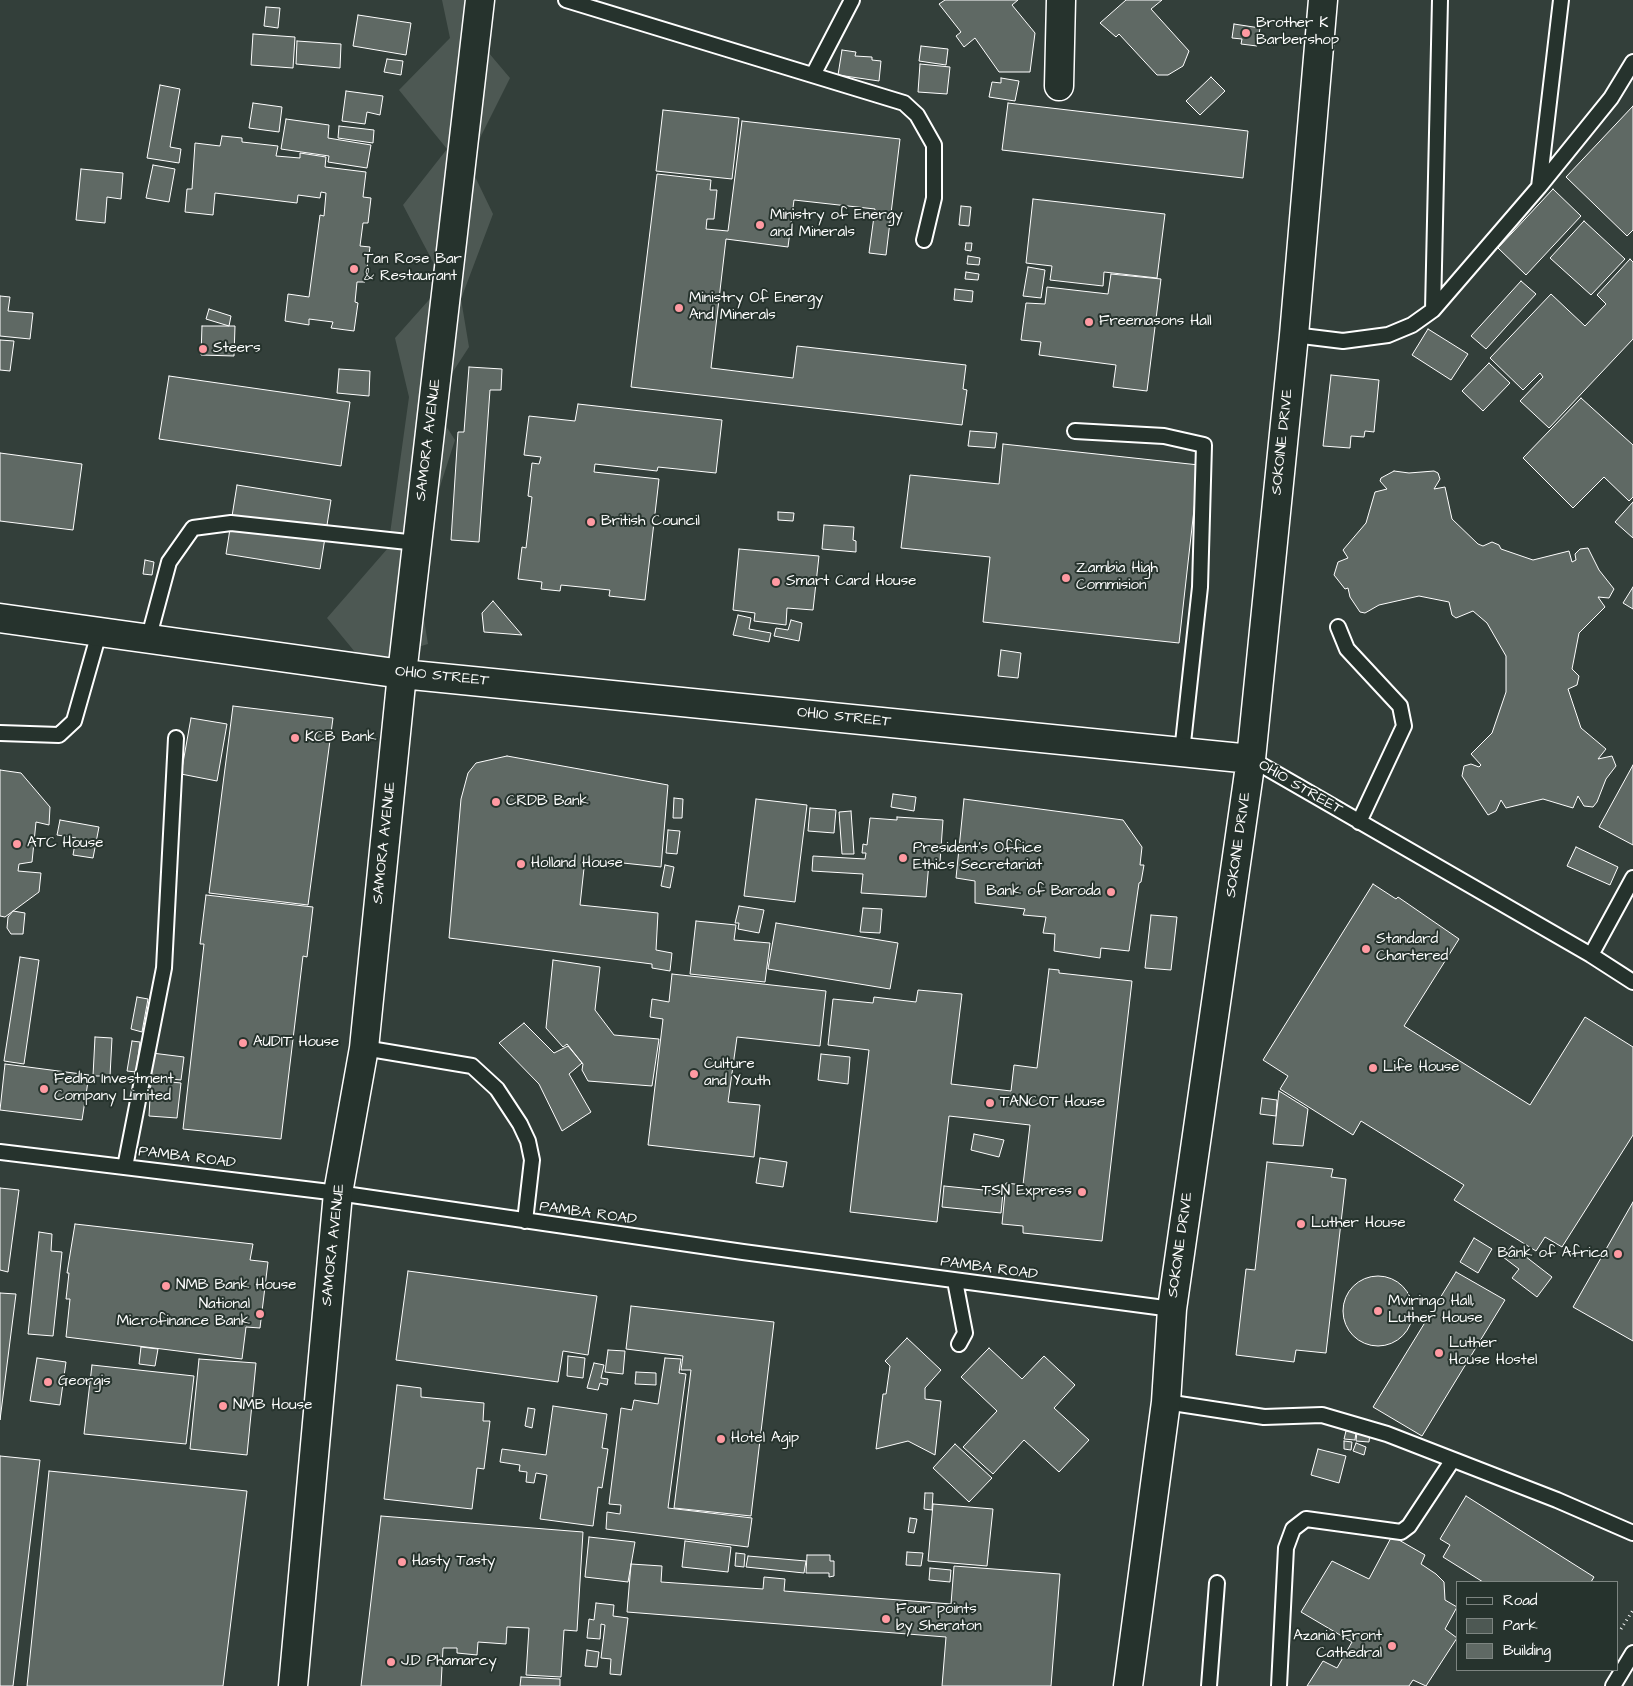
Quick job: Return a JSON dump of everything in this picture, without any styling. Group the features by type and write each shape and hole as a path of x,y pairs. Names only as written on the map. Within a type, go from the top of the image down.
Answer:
{"street":[{"name":"SAMORA AVENUE","path":"293,1686 338,1193 364,1048 402,674 480,0"},
{"path":"1059,86 1061,0"},
{"name":"SOKOINE DRIVE","path":"1128,1686 1166,1402 1172,1310 1251,759 1294,335 1323,0"},
{"name":"OHIO STREET","path":"0,618 402,674 1251,759"}],"lane":[{"path":"566,0 904,103 917,115 934,145 934,198 924,240"},
{"path":"813,75 852,0"},
{"path":"1433,310 1440,0"},
{"path":"1539,187 1560,0"},
{"path":"1294,335 1342,341 1388,335 1412,325 1433,310 1539,187 1611,98 1633,62"},
{"path":"1075,431 1164,436 1204,445 1200,587 1182,752"},
{"path":"148,640 169,562 193,528 231,523 417,543"},
{"path":"1338,627 1347,649 1400,706 1404,726 1359,822"},
{"path":"0,733 59,735 74,721 99,633"},
{"path":"125,1167 164,968 176,738"},
{"name":"OHIO STREET","path":"1251,759 1591,955 1633,982"},
{"path":"1591,955 1633,878"},
{"path":"364,1048 472,1066 486,1077 497,1089 528,1140 532,1160 525,1221"},
{"name":"PAMBA ROAD","path":"0,1152 338,1193 525,1221 1172,1310"},
{"path":"955,1281 965,1333 959,1344"},
{"path":"1166,1402 1264,1417 1322,1415 1387,1434 1452,1462 1557,1500 1633,1533"},
{"path":"1279,1686 1286,1548 1293,1529 1306,1519 1401,1532 1409,1526 1452,1462"},
{"path":"1209,1686 1217,1583"},
{"path":"1613,1686 1633,1653"}],"path":[{"path":"1618,1634 1633,1610"}],"green space":[{"path":"442,0 495,0 477,39 510,78 468,162 493,214 461,299 469,347 432,404 455,440 415,564 428,644 364,663 327,618 388,548 409,397 395,338 444,283 403,205 447,149 399,90 450,38"}],"building":[{"path":"945,0 1018,0 1012,5 1035,33 1030,72 999,72 975,38 964,47 956,36 961,32 939,4"},
{"path":"1126,0 1162,0 1151,9 1189,51 1183,66 1168,75 1157,75 1119,34 1116,37 1100,23"},
{"path":"266,7 280,8 278,28 264,26"},
{"path":"358,15 411,23 406,55 353,46"},
{"name":"Brother K Barbershop","path":"1234,24 1260,28 1257,46 1241,44 1242,39 1232,38"},
{"path":"253,34 295,37 293,68 251,65"},
{"path":"297,41 341,44 340,68 296,64"},
{"path":"921,46 948,49 946,65 919,61"},
{"path":"842,50 856,52 855,56 872,57 872,60 881,61 879,81 838,75"},
{"path":"387,59 403,61 401,75 384,72"},
{"path":"920,64 950,67 947,94 918,92"},
{"path":"1211,77 1225,91 1200,115 1186,101"},
{"path":"1001,78 1019,81 1015,101 989,97 992,82 1001,83"},
{"path":"160,85 180,89 170,147 181,149 179,163 147,158"},
{"path":"346,91 383,96 380,115 367,112 365,124 342,121"},
{"path":"253,103 282,107 279,132 249,128"},
{"path":"1008,103 1248,131 1243,178 1002,150"},
{"path":"1633,106 1633,230 1627,236 1566,177"},
{"path":"663,110 739,118 732,179 656,171"},
{"path":"286,119 329,125 328,138 371,145 367,168 328,162 329,156 281,149"},
{"name":"Ministry Of Energy And Minerals","path":"742,121 900,139 886,255 869,253 875,209 794,200 788,247 726,239 711,368 793,378 797,346 966,365 963,389 967,390 962,425 631,387 657,174 711,180 710,190 717,190 714,219 707,219 706,229 728,231"},
{"path":"339,126 374,130 373,143 338,138"},
{"path":"222,136 242,138 242,142 278,146 276,156 300,158 300,153 326,157 325,167 366,172 363,197 371,198 368,223 363,223 360,246 370,247 365,282 357,282 355,302 358,303 354,331 331,328 333,322 309,319 309,325 285,321 288,294 309,297 320,215 324,216 326,193 321,192 320,198 298,195 297,203 215,193 213,215 185,212 187,189 192,189 195,143 220,146"},
{"path":"153,165 175,169 169,202 146,198"},
{"path":"81,169 123,173 121,199 107,197 105,223 76,220"},
{"path":"1553,189 1581,216 1526,275 1498,248"},
{"path":"1033,199 1165,214 1157,278 1104,272 1103,286 1050,280 1052,266 1026,263"},
{"path":"961,206 971,207 969,226 959,225"},
{"path":"1584,221 1625,259 1591,295 1550,258"},
{"path":"966,243 972,243 971,251 965,250"},
{"path":"968,256 980,258 979,265 967,264"},
{"path":"1630,259 1633,262 1633,339 1549,428 1520,401 1543,377 1540,373 1523,390 1490,358 1551,294 1585,326 1606,304 1597,295"},
{"path":"1028,267 1045,270 1041,298 1023,296"},
{"path":"966,272 979,274 978,280 965,279"},
{"name":"Freemasons Hall","path":"1111,274 1161,279 1147,391 1113,387 1116,365 1039,355 1041,342 1021,340 1026,303 1045,304 1047,287 1108,294"},
{"path":"1521,281 1536,294 1486,349 1471,336"},
{"path":"955,289 973,291 972,302 954,300"},
{"path":"0,296 10,297 8,311 33,313 30,339 0,336"},
{"path":"209,309 231,316 229,326 206,319"},
{"path":"202,326 235,326 234,356 201,355"},
{"path":"1428,329 1468,354 1451,380 1412,355"},
{"path":"0,340 14,341 10,371 0,370"},
{"path":"1489,363 1510,383 1483,411 1462,391"},
{"path":"469,367 502,369 501,390 490,390 479,542 451,540 458,432 464,432"},
{"path":"339,369 370,371 369,396 337,393"},
{"path":"1331,375 1379,380 1374,432 1365,431 1364,437 1351,436 1350,448 1323,446"},
{"path":"169,376 350,402 341,466 159,439"},
{"path":"1581,398 1633,445 1633,497 1629,501 1604,477 1573,508 1523,458"},
{"name":"British Council","path":"578,404 722,420 716,473 658,467 657,471 595,464 594,472 659,479 645,600 609,596 610,590 561,585 560,591 541,589 542,582 518,579 522,547 526,548 532,497 528,496 532,463 539,464 541,457 524,455 529,416 575,421"},
{"path":"970,431 997,433 995,448 968,446"},
{"path":"1003,444 1199,465 1179,643 983,622 990,557 901,548 910,475 999,484"},
{"path":"0,453 82,464 73,530 0,521"},
{"path":"1394,471 1409,473 1434,471 1438,473 1440,479 1434,489 1445,487 1452,519 1478,544 1483,546 1492,542 1499,545 1501,549 1533,560 1569,551 1572,562 1576,560 1575,554 1580,549 1588,548 1599,570 1614,589 1609,598 1598,597 1605,607 1579,633 1572,669 1579,676 1577,685 1568,689 1581,728 1606,749 1598,759 1612,756 1616,766 1606,779 1597,802 1593,807 1584,806 1578,796 1573,808 1543,799 1506,808 1501,800 1496,811 1488,815 1462,776 1464,766 1471,764 1479,767 1481,765 1471,754 1492,733 1506,692 1506,656 1487,623 1473,611 1456,618 1452,615 1449,602 1419,596 1379,605 1365,613 1360,612 1350,597 1348,588 1345,589 1334,575 1338,562 1348,558 1343,550 1366,523 1375,492 1387,489 1380,481 1381,478"},
{"path":"237,485 331,500 320,569 226,554"},
{"path":"1633,502 1633,538 1615,522"},
{"path":"778,512 794,513 793,521 778,520"},
{"path":"824,525 854,527 853,540 856,541 856,552 822,549"},
{"name":"Smart Card House","path":"739,549 819,556 813,610 787,608 786,625 754,621 755,613 733,610"},
{"path":"145,560 154,562 152,575 143,574"},
{"path":"1633,587 1633,609 1623,603"},
{"path":"493,601 522,635 484,632 482,613"},
{"path":"738,615 751,618 749,629 771,633 769,642 733,635"},
{"path":"791,620 802,623 799,641 774,636 776,628 788,630"},
{"path":"1001,650 1021,653 1018,678 998,676"},
{"path":"233,706 333,718 308,905 209,893"},
{"path":"191,718 227,724 217,781 181,774"},
{"name":"Holland House","path":"507,756 668,785 661,867 585,859 580,905 658,913 656,950 672,953 670,971 652,968 652,964 449,938 461,799 468,773 476,763"},
{"path":"1633,765 1633,845 1599,827"},
{"name":"ATC House","path":"0,770 21,773 50,807 49,825 36,822 32,862 19,864 18,871 41,873 39,892 5,917 0,916"},
{"path":"893,794 916,797 914,811 891,807"},
{"path":"674,798 683,799 682,818 673,818"},
{"path":"756,799 807,805 795,902 744,896"},
{"path":"964,799 1123,820 1142,847 1140,865 1144,865 1141,882 1139,883 1129,951 1101,948 1100,958 1054,951 1055,934 1043,933 1046,917 1023,915 1025,909 975,903 975,881 956,878"},
{"path":"810,808 836,810 834,833 808,831"},
{"path":"851,811 854,854 842,854 839,812"},
{"name":"President's Office Ethics Secretariat","path":"897,817 943,820 940,862 929,862 926,897 861,893 863,874 812,871 813,856 865,859 866,853 862,853 863,844 867,845 870,818 897,820"},
{"path":"60,820 99,827 93,858 73,855 76,838 57,835"},
{"path":"668,830 680,831 677,854 666,853"},
{"path":"1576,847 1618,867 1610,885 1567,866"},
{"path":"665,865 674,867 670,888 661,886"},
{"name":"Life House","path":"1373,884 1396,899 1398,897 1459,939 1404,1026 1530,1105 1585,1017 1633,1047 1633,1135 1562,1247 1545,1237 1536,1251 1454,1200 1464,1185 1361,1121 1353,1135 1280,1089 1288,1076 1263,1060"},
{"name":"AUDIT House","path":"206,895 313,907 307,957 303,956 281,1139 183,1129 204,944 200,944"},
{"path":"739,906 764,910 759,933 738,929 739,923 735,923"},
{"path":"863,908 882,909 880,933 860,932"},
{"path":"13,911 25,913 23,934 11,934 7,928 8,917"},
{"path":"1151,915 1177,917 1171,970 1145,968"},
{"path":"696,921 736,925 734,940 770,943 765,982 690,974"},
{"path":"776,923 898,943 890,989 768,969"},
{"path":"20,957 39,960 24,1064 4,1061"},
{"path":"553,960 600,967 595,1010 614,1035 659,1039 652,1086 588,1081 582,1070 583,1064 567,1044 563,1047 546,1028"},
{"name":"TANCOT House","path":"1049,969 1059,970 1059,973 1132,981 1102,1241 1023,1233 1023,1226 1002,1224 1006,1183 1023,1185 1030,1125 949,1116 937,1222 850,1212 869,1050 828,1045 833,999 873,1003 874,997 916,1002 918,990 962,994 951,1084 1011,1091 1014,1065 1037,1068"},
{"name":"Culture and Youth","path":"672,974 826,991 820,1046 737,1037 728,1102 760,1105 754,1157 648,1145 663,1019 650,1017 652,999 669,1002"},
{"path":"137,997 148,999 142,1032 131,1029"},
{"path":"524,1023 554,1053 568,1046 582,1063 569,1074 591,1112 562,1131 539,1084 499,1043"},
{"path":"95,1037 112,1038 110,1076 93,1076"},
{"path":"132,1041 140,1042 136,1072 127,1071"},
{"path":"152,1053 184,1057 181,1080 150,1077"},
{"path":"821,1054 850,1057 848,1084 818,1080"},
{"name":"Fedha Investment Company Limited","path":"5,1064 89,1075 82,1120 0,1110"},
{"path":"151,1080 181,1083 177,1118 149,1116"},
{"path":"1279,1091 1308,1109 1303,1146 1273,1144"},
{"path":"1262,1098 1277,1100 1276,1116 1260,1114"},
{"path":"974,1134 1004,1140 999,1157 971,1150"},
{"path":"760,1158 787,1162 783,1187 756,1183"},
{"name":"Luther House","path":"1267,1162 1333,1169 1331,1177 1346,1179 1326,1353 1296,1350 1294,1362 1236,1355 1246,1269 1255,1270"},
{"path":"944,1186 1003,1192 1001,1213 942,1207"},
{"path":"0,1188 19,1190 8,1272 0,1270"},
{"name":"Bank of Africa","path":"1633,1202 1633,1341 1573,1307"},
{"name":"NMB Bank House","path":"75,1224 253,1244 250,1260 268,1262 260,1328 246,1327 242,1359 66,1337 70,1299 66,1299 69,1273 67,1273"},
{"path":"39,1232 52,1234 51,1251 62,1252 53,1336 28,1334"},
{"path":"1474,1238 1492,1249 1478,1273 1460,1262"},
{"path":"1512,1246 1552,1277 1537,1297 1512,1278 1519,1269 1503,1257"},
{"path":"408,1271 597,1296 588,1355 563,1351 558,1382 396,1360"},
{"name":"Luther House Hostel","path":"1456,1272 1505,1300 1422,1436 1373,1407"},
{"name":"Mviringo Hall, Luther House","path":"1378,1276 1397,1282 1407,1292 1413,1311 1407,1330 1397,1340 1378,1346 1359,1340 1349,1330 1343,1311 1349,1292 1359,1282"},
{"path":"0,1293 16,1294 0,1420"},
{"name":"Hotel Agip","path":"631,1306 774,1322 751,1516 674,1508 691,1370 681,1370 683,1356 626,1349"},
{"path":"907,1338 941,1370 925,1388 925,1399 941,1401 935,1455 908,1441 876,1449 883,1394 886,1394 890,1366 885,1361"},
{"path":"141,1347 158,1349 155,1366 139,1364"},
{"path":"989,1348 1022,1379 1044,1356 1075,1385 1054,1408 1089,1440 1059,1472 1024,1440 993,1474 963,1447 997,1411 961,1377"},
{"path":"608,1350 625,1351 623,1374 605,1372"},
{"path":"568,1356 585,1358 583,1378 567,1376"},
{"name":"Georgis","path":"37,1358 66,1362 60,1405 30,1401"},
{"path":"665,1358 681,1359 679,1373 686,1374 668,1508 752,1518 748,1547 606,1529 607,1512 620,1514 621,1505 609,1504 621,1408 632,1410 634,1400 658,1404"},
{"name":"NMB House","path":"199,1359 256,1363 247,1455 190,1449"},
{"path":"594,1363 604,1365 601,1378 608,1379 607,1385 600,1383 598,1390 587,1388"},
{"path":"92,1365 194,1376 186,1444 84,1434"},
{"path":"636,1372 656,1373 656,1385 635,1384"},
{"path":"397,1385 421,1388 421,1397 484,1403 483,1421 490,1421 484,1469 477,1468 472,1509 384,1499"},
{"path":"553,1406 607,1414 602,1448 608,1449 602,1488 598,1487 593,1526 540,1519 547,1475 536,1473 534,1483 526,1482 527,1472 519,1471 520,1465 500,1462 502,1449 546,1455"},
{"path":"528,1408 535,1409 532,1428 525,1426"},
{"path":"1346,1431 1356,1432 1355,1440 1344,1439"},
{"path":"1357,1432 1370,1433 1369,1442 1356,1441"},
{"path":"1344,1441 1352,1442 1351,1450 1344,1449"},
{"path":"1356,1443 1366,1447 1364,1455 1353,1451"},
{"path":"955,1444 992,1478 969,1502 933,1468"},
{"path":"1318,1449 1346,1456 1339,1483 1311,1475"},
{"path":"0,1456 40,1460 13,1686 0,1686"},
{"path":"49,1471 247,1491 223,1686 27,1686"},
{"path":"925,1493 933,1493 932,1510 924,1509"},
{"path":"1466,1496 1594,1577 1592,1581 1481,1581 1443,1557 1450,1545 1440,1539"},
{"path":"933,1504 993,1509 987,1566 928,1561"},
{"path":"381,1516 583,1532 577,1631 564,1630 561,1677 526,1675 529,1628 507,1627 506,1644 478,1642 477,1655 457,1653 457,1648 443,1648 441,1686 361,1686"},
{"path":"910,1518 917,1519 914,1533 908,1532"},
{"path":"1392,1536 1425,1555 1421,1564 1444,1582 1445,1600 1456,1606 1445,1629 1456,1637 1456,1640 1426,1686 1413,1680 1409,1686 1307,1686 1323,1661 1337,1668 1352,1642 1301,1612 1332,1561 1369,1579"},
{"path":"589,1537 635,1542 628,1582 585,1577"},
{"path":"685,1541 731,1547 728,1572 682,1567"},
{"path":"907,1552 923,1553 921,1566 906,1565"},
{"path":"736,1553 745,1554 744,1567 735,1566"},
{"path":"807,1555 830,1555 830,1561 834,1561 834,1576 829,1577 829,1573 806,1573"},
{"path":"748,1556 806,1561 804,1573 746,1567"},
{"name":"Four points by Sheraton","path":"631,1564 662,1566 661,1582 763,1589 764,1577 785,1579 784,1591 951,1604 954,1566 1060,1574 1051,1686 942,1686 946,1637 627,1612"},
{"path":"930,1568 951,1570 950,1582 929,1580"},
{"path":"596,1603 614,1605 613,1616 628,1618 621,1675 610,1674 611,1659 601,1658 605,1625 601,1624 600,1639 587,1638 589,1619 594,1620"},
{"path":"587,1650 599,1652 597,1667 585,1666"},
{"path":"521,1677 560,1679 560,1686 520,1686"}],"place":[{"name":"Brother K Barbershop","path":"1246,33"},
{"name":"Ministry of Energy and Minerals","path":"760,225"},
{"name":"Tan Rose Bar & Restaurant","path":"354,269"},
{"name":"Ministry Of Energy And Minerals","path":"679,308"},
{"name":"Freemasons Hall","path":"1089,322"},
{"name":"Steers","path":"203,349"},
{"name":"British Council","path":"591,522"},
{"name":"Zambia High Commision","path":"1066,578"},
{"name":"Smart Card House","path":"776,582"},
{"name":"KCB Bank","path":"295,738"},
{"name":"CRDB Bank","path":"496,802"},
{"name":"ATC House","path":"17,844"},
{"name":"President's Office Ethics Secretariat","path":"903,858"},
{"name":"Holland House","path":"521,864"},
{"name":"Bank of Baroda","path":"1111,892"},
{"name":"Standard Chartered","path":"1366,949"},
{"name":"AUDIT House","path":"243,1043"},
{"name":"Life House","path":"1373,1068"},
{"name":"Culture and Youth","path":"694,1074"},
{"name":"Fedha Investment Company Limited","path":"44,1089"},
{"name":"TANCOT House","path":"990,1103"},
{"name":"TSN Express","path":"1082,1192"},
{"name":"Luther House","path":"1301,1224"},
{"name":"Bank of Africa","path":"1618,1254"},
{"name":"NMB Bank House","path":"166,1286"},
{"name":"Mviringo Hall, Luther House","path":"1378,1311"},
{"name":"National Microfinance Bank","path":"260,1314"},
{"name":"Luther House Hostel","path":"1439,1353"},
{"name":"Georgis","path":"48,1382"},
{"name":"NMB House","path":"223,1406"},
{"name":"Hotel Agip","path":"721,1439"},
{"name":"Hasty Tasty","path":"402,1562"},
{"name":"Four points by Sheraton","path":"886,1619"},
{"name":"Azania Front Cathedral","path":"1392,1646"},
{"name":"J.D Phamarcy","path":"391,1662"}]}
